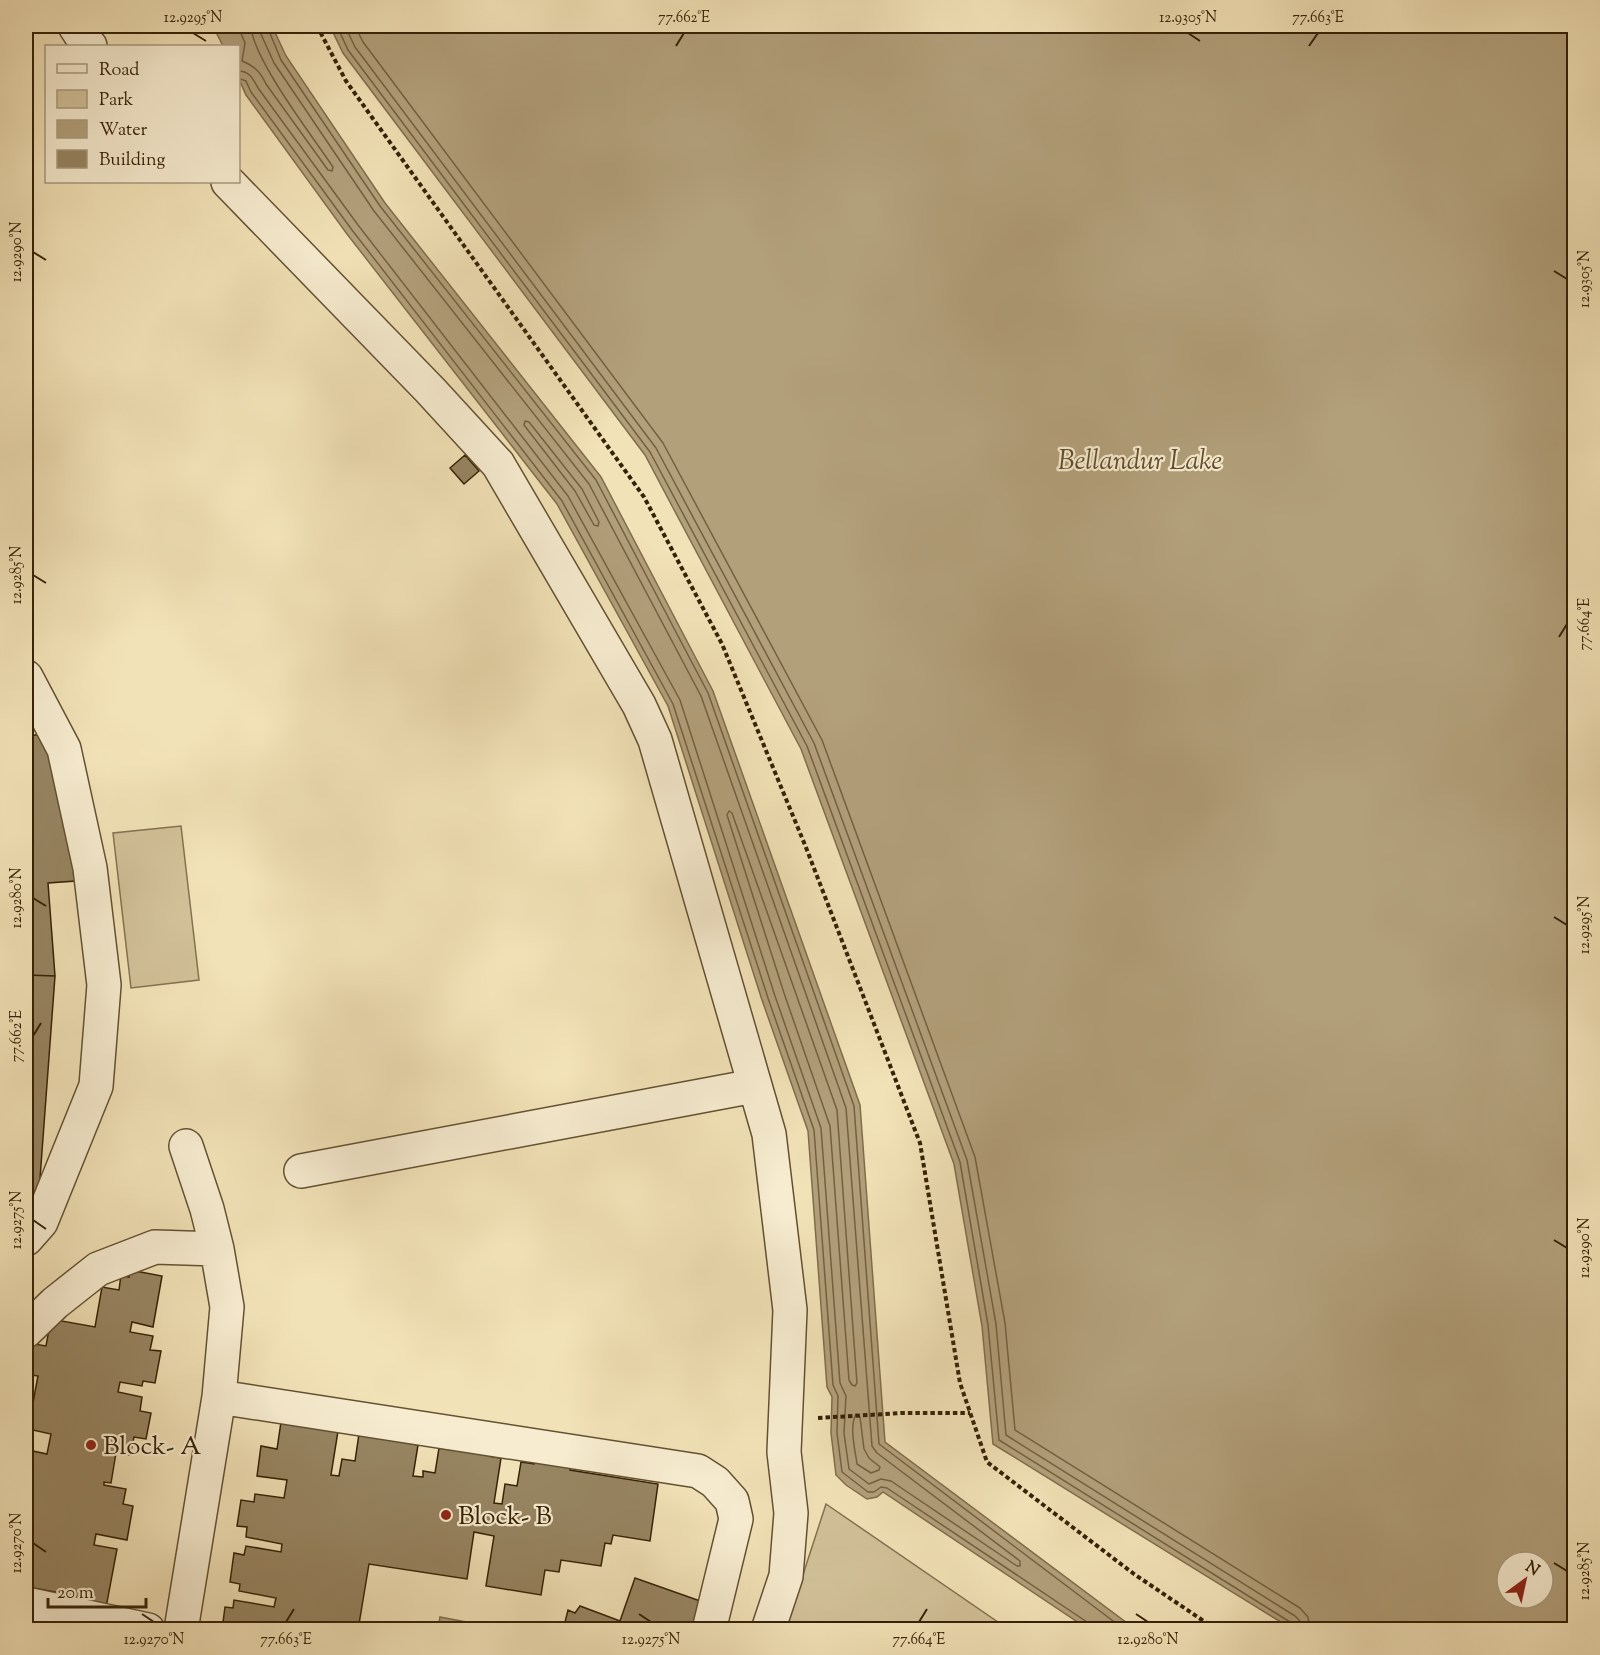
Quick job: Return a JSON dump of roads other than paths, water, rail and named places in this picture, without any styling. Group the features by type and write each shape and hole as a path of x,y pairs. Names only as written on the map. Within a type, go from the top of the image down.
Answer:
{"street":[{"path":"75,26 89,45"},
{"path":"229,183 430,390 498,464 639,705 655,740 769,1134 790,1310 784,1452 791,1513 786,1576 768,1629"},
{"path":"26,677 64,749 90,868 104,986 96,1086 40,1222 26,1239"},
{"path":"301,1171 754,1086"},
{"path":"181,1629 219,1397 227,1307 216,1249 186,1146"},
{"path":"26,1331 55,1303 98,1269 155,1247 216,1249"},
{"path":"219,1397 698,1471 715,1482 732,1501 736,1519 709,1629"},
{"path":"26,1604 148,1629"}],"water":[{"path":"213,26 272,26 286,56 385,203 601,477 713,691 860,1105 885,1442 1135,1629 1088,1629 883,1492 877,1497 867,1499 836,1475 831,1433 832,1397 827,1387 808,1131 762,1000 668,706 557,504 347,234 246,95 240,81 240,45 222,45"},
{"name":"Bellandur Lake","path":"330,26 1574,26 1574,1629 1292,1629 993,1444 982,1326 954,1164 801,749 645,455 343,53"},
{"path":"440,1617 488,1626 487,1629 438,1629"}],"place":[{"name":"Block- A","path":"91,1445"},
{"name":"Block- B","path":"446,1515"}]}
